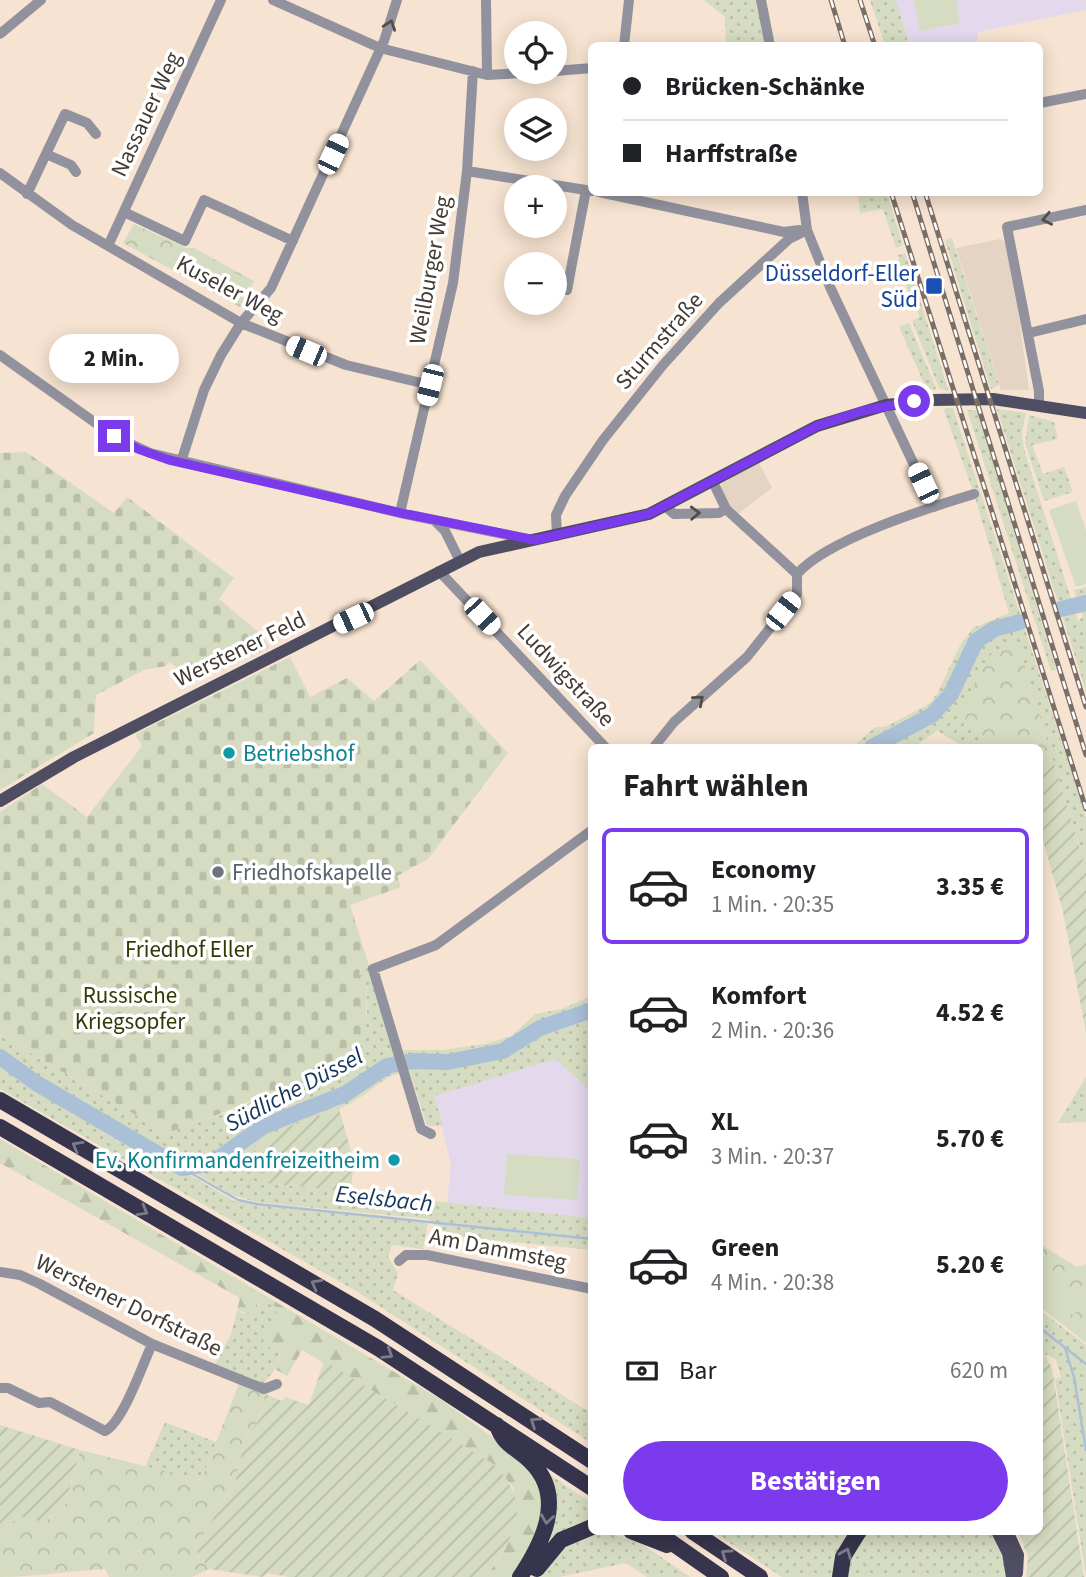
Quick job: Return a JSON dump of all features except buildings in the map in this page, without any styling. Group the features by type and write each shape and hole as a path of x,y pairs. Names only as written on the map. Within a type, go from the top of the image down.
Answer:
{"highway":[{"path":"0,1100 375,1319 588,1458"},
{"path":"0,1127 356,1335 496,1422 588,1485"},
{"path":"496,1422 501,1440 537,1468 549,1499 545,1533 520,1577"},
{"path":"531,1577 561,1540 588,1529"},
{"path":"642,1535 682,1550"},
{"path":"661,1535 721,1577"},
{"path":"698,1535 760,1577"},
{"path":"840,1577 843,1558 857,1535"}],"main road":[{"name":"Werstener Feld","path":"0,801 74,757 459,559 640,517 666,507 817,426 886,405 933,400 993,399 1056,410"},
{"path":"1056,410 1086,413"},
{"path":"1056,410 1086,423"},
{"path":"999,1535 1008,1553 1014,1577"},
{"path":"1009,1535 1018,1555 1014,1577"}],"street":[{"path":"0,34 41,0"},
{"name":"Nassauer Weg","path":"108,246 221,0"},
{"path":"272,0 380,48 487,75 504,74"},
{"path":"181,462 205,390 221,355 241,323 271,288 380,48 397,0"},
{"path":"486,0 487,75"},
{"path":"624,42 629,0"},
{"path":"761,0 769,42"},
{"path":"567,70 588,68"},
{"name":"Weilburger Weg","path":"401,513 453,283 467,171 473,72"},
{"path":"1043,102 1086,94"},
{"path":"27,194 65,114 87,124 96,134"},
{"path":"46,154 71,165 76,172"},
{"path":"467,171 588,190"},
{"name":"Kuseler Weg","path":"0,173 27,194 108,246 241,323 346,365 430,385"},
{"path":"567,290 588,195"},
{"path":"618,196 784,232 807,230"},
{"path":"803,196 807,230 934,508"},
{"path":"124,212 185,241 204,200 293,241"},
{"path":"1039,405 1029,333 1007,227 1086,210"},
{"name":"Sturmstraße","path":"557,536 556,516 565,496 603,440 663,365 719,303 789,239 807,230"},
{"path":"1029,333 1086,319"},
{"path":"0,355 114,436 138,449 181,462 401,513 535,540"},
{"path":"712,480 726,509 797,574"},
{"path":"656,744 674,722 747,657 797,594 797,574 805,566 846,542 974,494"},
{"path":"666,507 674,514 719,513 726,509"},
{"path":"435,520 445,531 459,559"},
{"name":"Ludwigstraße","path":"439,571 602,744"},
{"path":"431,1134 421,1129 401,1054 373,969 436,945 588,833"},
{"name":"Am Dammsteg","path":"399,1261 406,1255 427,1255 588,1288"},
{"name":"Werstener Dorfstraße","path":"0,1272 20,1275 38,1283 152,1344 264,1389 277,1384"},
{"path":"0,1388 8,1388 39,1404 50,1402 105,1431 111,1427 127,1399 152,1344"}],"shaded area":[{"path":"880,0 1086,0 1086,10 978,32 977,42 894,42"},
{"path":"1000,239 1009,244 1029,390 1001,390 956,248"},
{"path":"757,459 772,488 739,513 733,514 720,495 722,482"},
{"path":"556,1059 588,1089 588,1218 447,1203 451,1164 434,1096"}],"green space":[{"path":"704,0 758,0 765,42 726,42 725,17"},
{"path":"870,0 896,0 908,42 884,42"},
{"path":"914,0 956,0 960,23 920,31"},
{"path":"858,196 888,196 903,245 896,248 883,209 860,213"},
{"path":"134,224 186,248 194,248 254,281 240,307 123,243"},
{"path":"952,238 999,385 991,389 945,240"},
{"path":"905,253 948,391 939,388 912,321 920,317 895,261 900,259 898,255"},
{"path":"204,255 251,282 238,304 191,277"},
{"path":"909,323 936,389 927,390 899,327"},
{"path":"953,408 1086,817 1086,869 1053,760 1043,763 1043,744 960,744 937,731 918,744 856,744 875,727 885,727 929,704 937,694 959,647 973,628 1009,613 974,494 944,410"},
{"path":"997,409 1026,413 1022,433 1024,449 1078,621 1083,617 1074,590 1086,587 1086,691"},
{"path":"967,410 977,410 1056,670 1051,671"},
{"path":"1029,415 1054,422 1058,439 1032,445 1043,474 1064,467 1073,492 1044,501 1025,443"},
{"path":"26,452 114,513 127,497 234,578 219,599 262,635 269,648 196,681 169,662 166,666 144,670 96,695 94,733 0,790 0,453"},
{"path":"1076,501 1086,530 1086,584 1076,587 1049,510"},
{"path":"1017,640 1053,760 1043,763 1043,744 995,744 956,719 990,655"},
{"name":"Friedhof Eller","path":"290,657 310,697 347,678 374,701 420,660 508,753 428,859 397,876 401,887 350,905 368,962 363,965 359,975 366,979 365,1026 360,1044 349,1061 318,1078 166,1133 0,1035 0,812 42,784 87,817 142,746 135,734"},
{"path":"1053,760 1086,869 1086,1033 1063,912 1043,840 1043,763"},
{"path":"368,962 402,1072 388,1078 351,1103 277,1132 254,1146 265,1183 588,1218 588,1250 443,1235 429,1219 256,1202 232,1195 0,1054 0,1035 166,1133 237,1109 356,1052 367,1014 366,979 359,976 363,965"},
{"path":"588,997 588,1089 556,1059 434,1096 443,1126 427,1126 403,1050 443,1050 485,1044 512,1036 535,1014 562,1009"},
{"path":"0,1062 234,1201 428,1223 423,1249 392,1245 388,1257 398,1273 393,1290 588,1411 588,1441 356,1291 0,1089"},
{"path":"1086,1077 1086,1122 1058,1123"},
{"path":"339,1109 354,1161 351,1192 265,1183 254,1146 279,1130"},
{"path":"0,1139 440,1399 532,1466 544,1496 542,1525 514,1577 486,1577 505,1549 514,1488 493,1464 302,1350 287,1376 275,1369 280,1353 264,1345 263,1336 279,1308 258,1299 253,1315 237,1310 240,1298 0,1163"},
{"path":"507,1154 580,1159 577,1200 504,1195"},
{"path":"1043,1246 1077,1267 1086,1264 1086,1343 1043,1309"},
{"path":"1046,1271 1086,1297 1074,1316 1043,1296 1043,1276"},
{"path":"258,1299 280,1308 264,1345 280,1352 275,1369 262,1386 214,1366 231,1334 237,1310 244,1314"},
{"path":"1043,1312 1086,1345 1086,1577 1055,1379 1061,1377 1056,1360 1048,1354 1045,1356"},
{"path":"1043,1356 1052,1368 1084,1577 1026,1577 1028,1557 1020,1535 1043,1535"},
{"path":"324,1361 493,1464 506,1479 514,1493 516,1520 505,1547 486,1577 289,1577 268,1573 263,1577 209,1569 195,1549 235,1482 245,1438 260,1419 265,1394 282,1401 285,1397 309,1405"},
{"path":"239,1384 265,1394 260,1419 245,1438 235,1482 195,1549 209,1569 192,1577 109,1577 105,1569 0,1577 0,1529 21,1516 43,1522 64,1509 80,1450 201,1480"},
{"path":"165,1422 216,1442 201,1480 145,1467"},
{"path":"0,1425 80,1450 64,1509 43,1522 21,1517 0,1529"},
{"path":"545,1471 588,1501 588,1525 539,1554"},
{"path":"615,1535 639,1542 690,1577 647,1577 626,1563 559,1577 538,1577 567,1546 585,1537"},
{"path":"717,1535 853,1535 837,1577 782,1577"},
{"path":"864,1535 994,1535 1003,1550 1007,1577 846,1577 848,1561"}],"waterway":[{"name":"Südliche Düssel","path":"1061,609 1086,603"},
{"name":"Südliche Düssel","path":"878,744 932,715 951,694 976,641 994,629 1020,622"},
{"name":"Südliche Düssel","path":"0,1057 36,1083 182,1168 212,1163 264,1126 345,1094 387,1066 412,1061 448,1062 503,1051 540,1028 588,1011"},
{"name":"Eselsbach","path":"182,1168 238,1200 257,1204 588,1239"},
{"name":"Eselsbach","path":"1043,1330 1086,1364"},
{"path":"1065,1348 1074,1377 1086,1450"}],"railway":[{"path":"831,0 844,42"},
{"path":"860,0 874,42"},
{"path":"892,196 1086,809"},
{"path":"913,196 1086,755"},
{"path":"926,196 1086,707"}],"place":[{"name":"Düsseldorf-Eller Süd","path":"934,286"},
{"name":"Betriebshof","path":"229,753"},
{"name":"Friedhofskapelle","path":"218,872"},
{"name":"Ev. Konfirmandenfreizeitheim","path":"394,1160"}],"route":[{"path":"114,436 138,449 169,460 496,534 535,540 649,514 817,426 862,411 914,401"}],"park label":[{"name":"Russische Kriegsopfer","path":"130,1008"}]}
